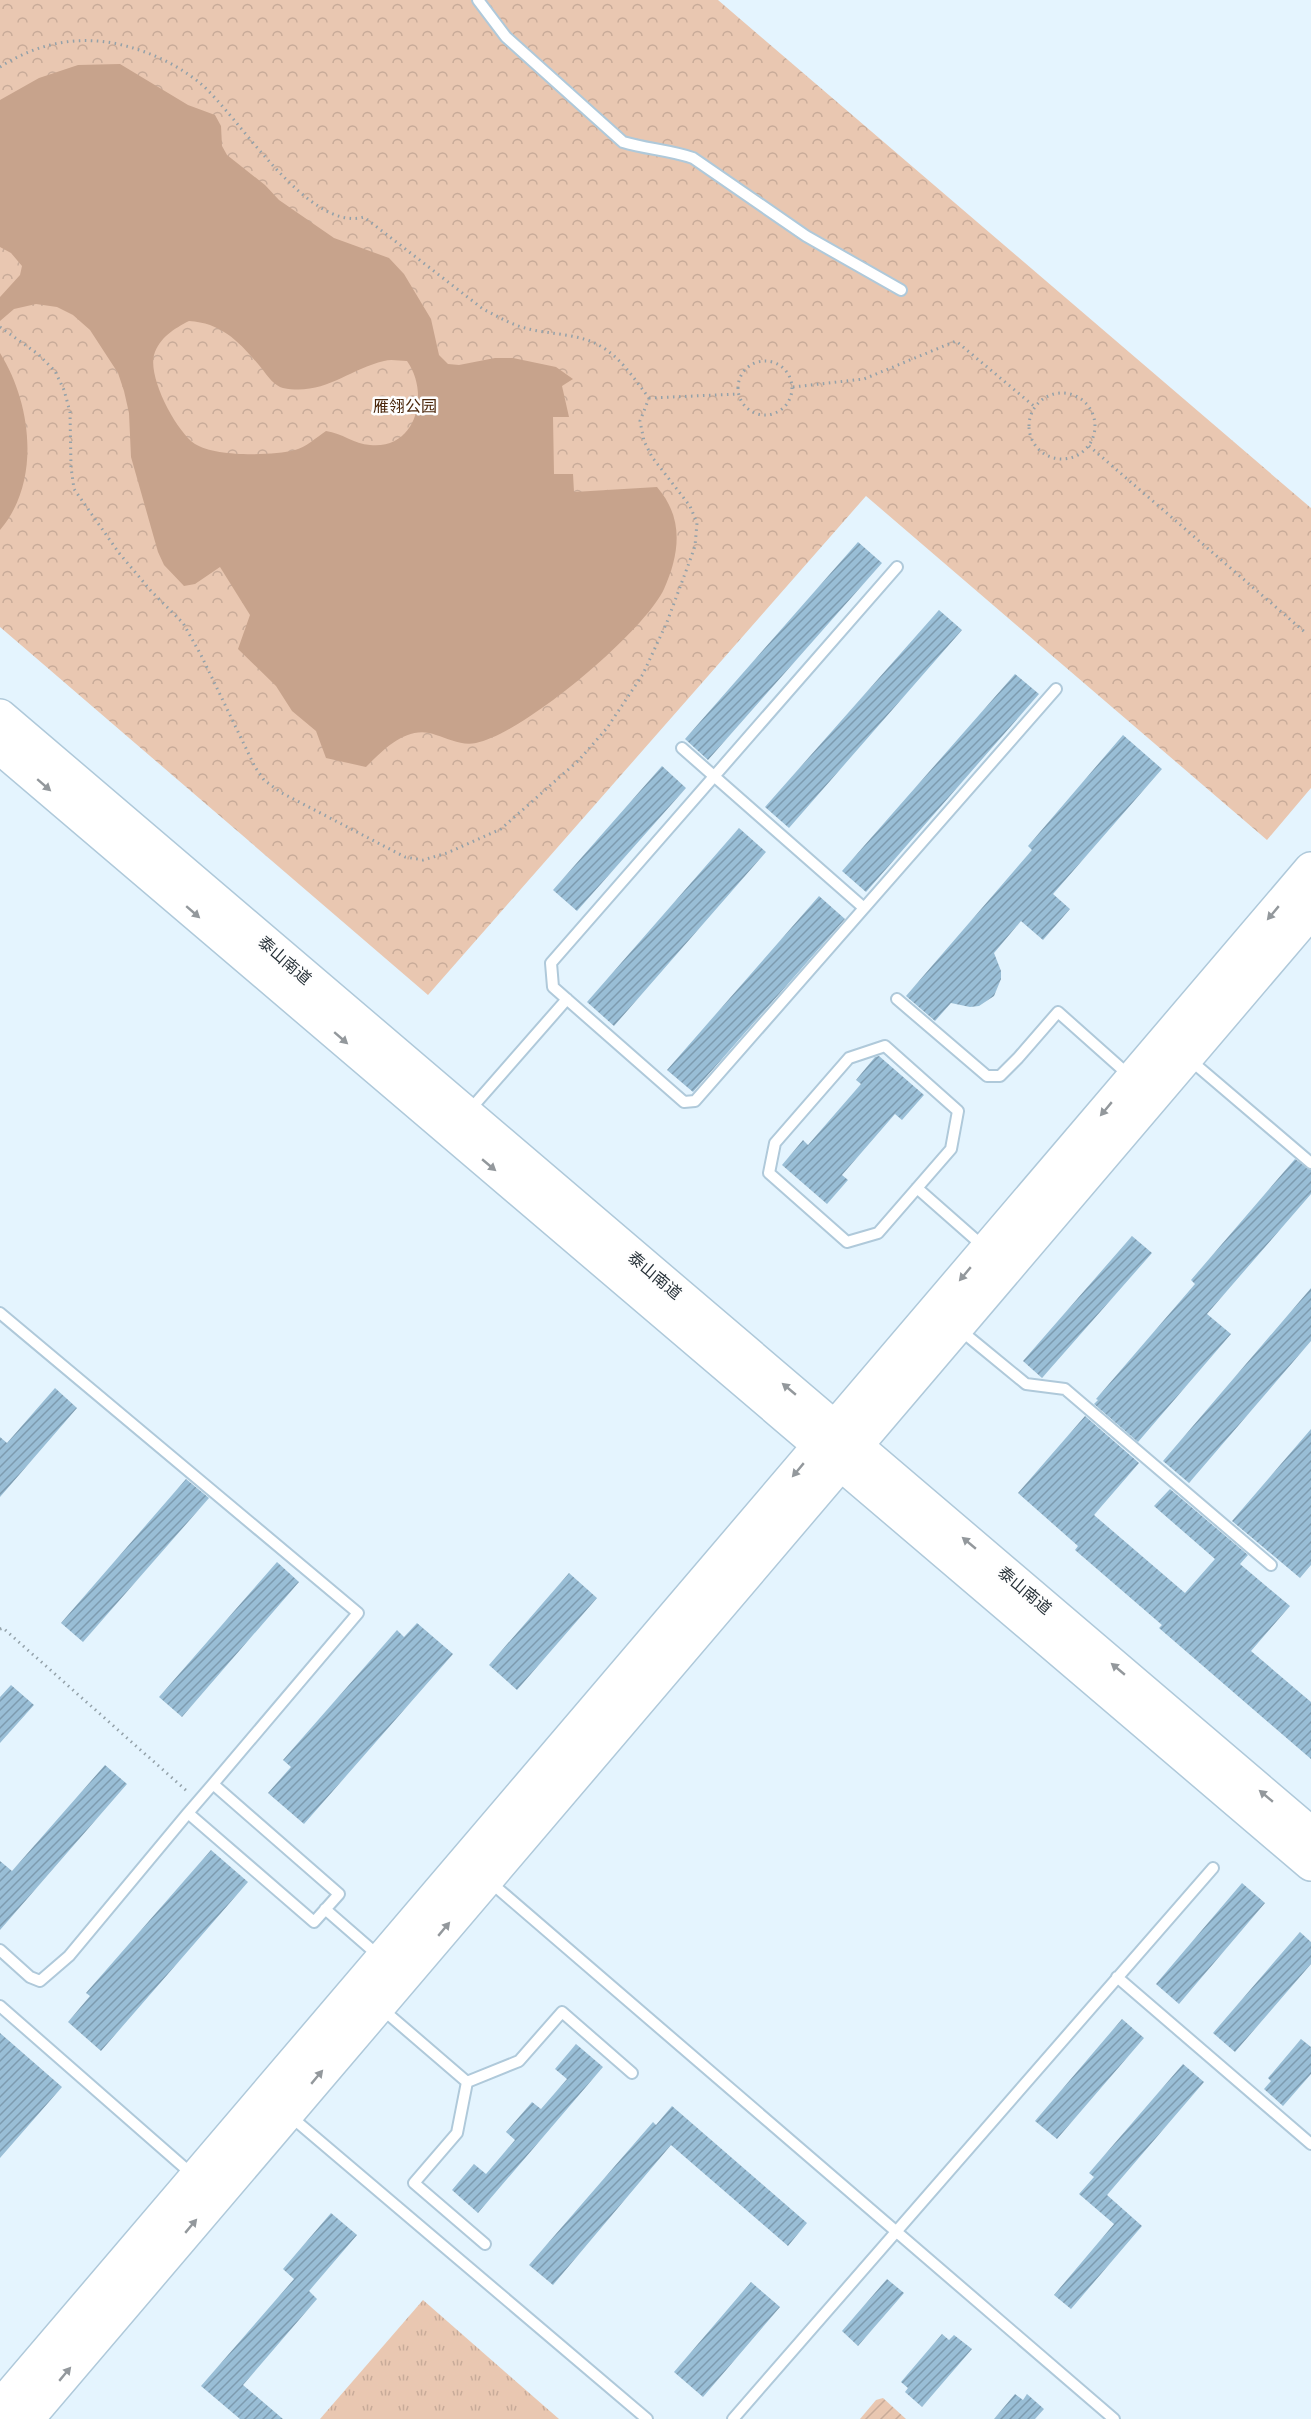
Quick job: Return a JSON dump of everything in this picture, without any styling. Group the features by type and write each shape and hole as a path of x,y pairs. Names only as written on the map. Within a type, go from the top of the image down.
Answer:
{"main road":[{"name":"泰山南道","path":"0,716 466,1114 837,1446 1311,1864"},
{"name":"泰山南道","path":"0,747 837,1446 1308,1825"},
{"path":"27,2419 487,1878 837,1446 986,1249 1311,869"},
{"path":"0,2407 382,1959 837,1446 957,1327 1311,910"}],"lane":[{"path":"478,0 506,37 623,142 645,149 676,152 693,158 806,236 902,290"},
{"path":"897,567 551,963 552,987 684,1102 695,1101 1056,689"},
{"path":"682,748 864,908"},
{"path":"466,1114 567,999"},
{"path":"897,999 987,1076 1000,1076 1058,1012 1132,1078"},
{"path":"885,1046 958,1111 951,1149 916,1188 878,1233 848,1242 769,1173 775,1143 849,1058 885,1046"},
{"path":"1186,1057 1311,1163"},
{"path":"916,1188 986,1249"},
{"path":"0,1313 358,1612 69,1956 51,1974 40,1981 30,1977 0,1950"},
{"path":"957,1327 1026,1384 1065,1389 1271,1566"},
{"path":"188,1813 314,1922 339,1894 213,1784"},
{"path":"733,2419 1213,1868"},
{"path":"487,1878 1114,2419"},
{"path":"325,1909 382,1959"},
{"path":"1117,1977 1311,2144"},
{"path":"0,2006 195,2177"},
{"path":"379,2006 467,2082"},
{"path":"467,2082 519,2061 562,2012 632,2073"},
{"path":"467,2082 457,2133 414,2183 485,2244"},
{"path":"287,2113 647,2419"}],"path":[{"path":"0,67 21,53 77,40 99,40 135,48 175,65 217,99 292,187 318,207 338,216 358,219 364,217 483,309 504,321 526,328 590,340 600,345 613,355 649,398"},
{"path":"1,327 38,354 56,371 70,412 71,467 74,489 118,553 183,623 255,767 264,780 280,792 405,857 423,860 447,853 501,829 579,760 607,728 643,674 667,622 689,563 694,546 696,523 690,506 652,457 644,441 640,421 649,398"},
{"path":"793,387 864,379 956,341 1035,407"},
{"path":"761,361 769,361 783,367 788,372 793,387 787,404 773,414 756,413 742,402 739,394 741,376 746,369 761,361"},
{"path":"649,398 739,394"},
{"path":"1071,394 1080,398 1087,405 1095,421 1095,429 1089,446 1083,453 1066,460 1048,457 1041,452 1030,436 1029,425 1035,407 1051,395 1071,394"},
{"path":"1089,446 1307,634"},
{"path":"0,1629 3,1628 199,1801"}],"green space":[{"name":"雁翎公园","path":"0,0 718,0 1311,508 1311,788 1267,840 866,496 428,995 0,627"},
{"path":"423,2300 559,2419 320,2419"},
{"path":"883,2398 906,2419 860,2419 876,2400"}],"shaded area":[{"path":"120,64 188,105 215,115 221,126 222,146 227,155 265,185 279,200 334,238 389,258 404,274 431,319 439,355 448,364 459,365 495,358 513,358 556,367 573,379 562,386 569,417 553,417 554,474 573,474 574,492 657,487 666,499 672,511 677,536 673,562 664,589 652,608 633,630 580,679 551,702 497,736 476,743 461,743 426,732 416,733 397,740 366,767 326,758 316,731 292,711 276,686 238,649 250,615 220,567 195,584 184,586 164,565 158,552 131,457 129,413 124,391 118,373 90,330 73,315 57,307 36,304 14,309 0,321 0,297 20,275 22,266 11,253 0,247 0,100 39,78 78,65","holes":["189,321 222,331 240,344 272,381 283,388 298,390 311,388 384,361 407,361 418,388 415,417 399,438 386,444 364,444 326,431 303,447 285,452 244,454 204,448 195,444 172,416 159,390 153,365 156,349 168,334"]},
{"path":"0,353 19,395 25,419 27,443 22,489 13,511 0,530"}],"building":[{"path":"858,542 882,563 708,760 685,739"},
{"path":"939,610 962,630 789,828 765,807"},
{"path":"1015,674 1039,694 866,892 842,871"},
{"path":"1123,735 1162,769 1053,894 1070,909 1043,940 1021,921 994,953 1001,971 1001,979 994,996 979,1006 970,1007 951,1003 935,1021 906,996 1032,850 1028,846"},
{"path":"662,766 686,788 577,911 553,890"},
{"path":"739,828 766,852 614,1026 587,1002"},
{"path":"819,896 845,919 693,1092 667,1070"},
{"path":"879,1056 924,1095 902,1120 895,1114 842,1175 848,1180 827,1204 782,1165 803,1140 808,1145 861,1084 856,1080 875,1057"},
{"path":"1295,1159 1311,1170 1311,1194 1207,1314 1231,1334 1138,1442 1094,1404 1098,1400 1096,1399 1195,1284 1191,1280"},
{"path":"1132,1236 1152,1253 1042,1378 1023,1361"},
{"path":"1311,1288 1311,1341 1189,1483 1163,1461"},
{"path":"55,1388 77,1408 0,1497 0,1437 7,1443"},
{"path":"1085,1416 1139,1463 1094,1515 1185,1593 1215,1559 1154,1506 1170,1489 1248,1555 1240,1564 1290,1606 1251,1651 1311,1702 1311,1759 1159,1628 1162,1625 1075,1550 1078,1546 1018,1493"},
{"path":"1311,1429 1311,1565 1300,1578 1232,1521"},
{"path":"186,1479 209,1498 83,1642 61,1623"},
{"path":"277,1562 299,1582 182,1717 159,1697"},
{"path":"569,1573 597,1598 517,1690 489,1665"},
{"path":"417,1623 453,1654 304,1824 268,1793 291,1767 283,1760 397,1630 404,1637"},
{"path":"11,1685 34,1705 0,1743 0,1697"},
{"path":"105,1765 127,1784 0,1930 0,1861 12,1871"},
{"path":"211,1850 248,1882 101,2051 68,2022 90,1996 86,1993"},
{"path":"1242,1883 1265,1903 1179,2004 1156,1984"},
{"path":"1300,1932 1311,1942 1311,1964 1235,2052 1213,2033"},
{"path":"1122,2019 1144,2038 1057,2139 1035,2121"},
{"path":"0,2033 62,2087 0,2158"},
{"path":"1301,2039 1311,2047 1311,2074 1283,2106 1264,2089 1271,2081 1268,2078"},
{"path":"576,2044 603,2067 478,2213 452,2190 474,2164 486,2174 515,2140 506,2132 532,2102 541,2109 567,2079 555,2069"},
{"path":"1183,2064 1204,2082 1107,2195 1142,2226 1071,2309 1054,2295 1114,2224 1079,2194 1094,2177 1089,2173"},
{"path":"672,2106 807,2223 788,2246 671,2145 553,2285 529,2265 653,2122 656,2125"},
{"path":"331,2213 357,2235 309,2291 317,2299 243,2385 283,2419 240,2419 201,2386 294,2279 283,2269"},
{"path":"887,2279 904,2293 858,2346 842,2331"},
{"path":"751,2282 780,2307 703,2397 674,2372"},
{"path":"942,2334 949,2340 954,2335 972,2349 922,2407 905,2392 908,2388 901,2382"},
{"path":"1015,2394 1023,2400 1027,2394 1044,2409 1035,2419 994,2419"}]}
